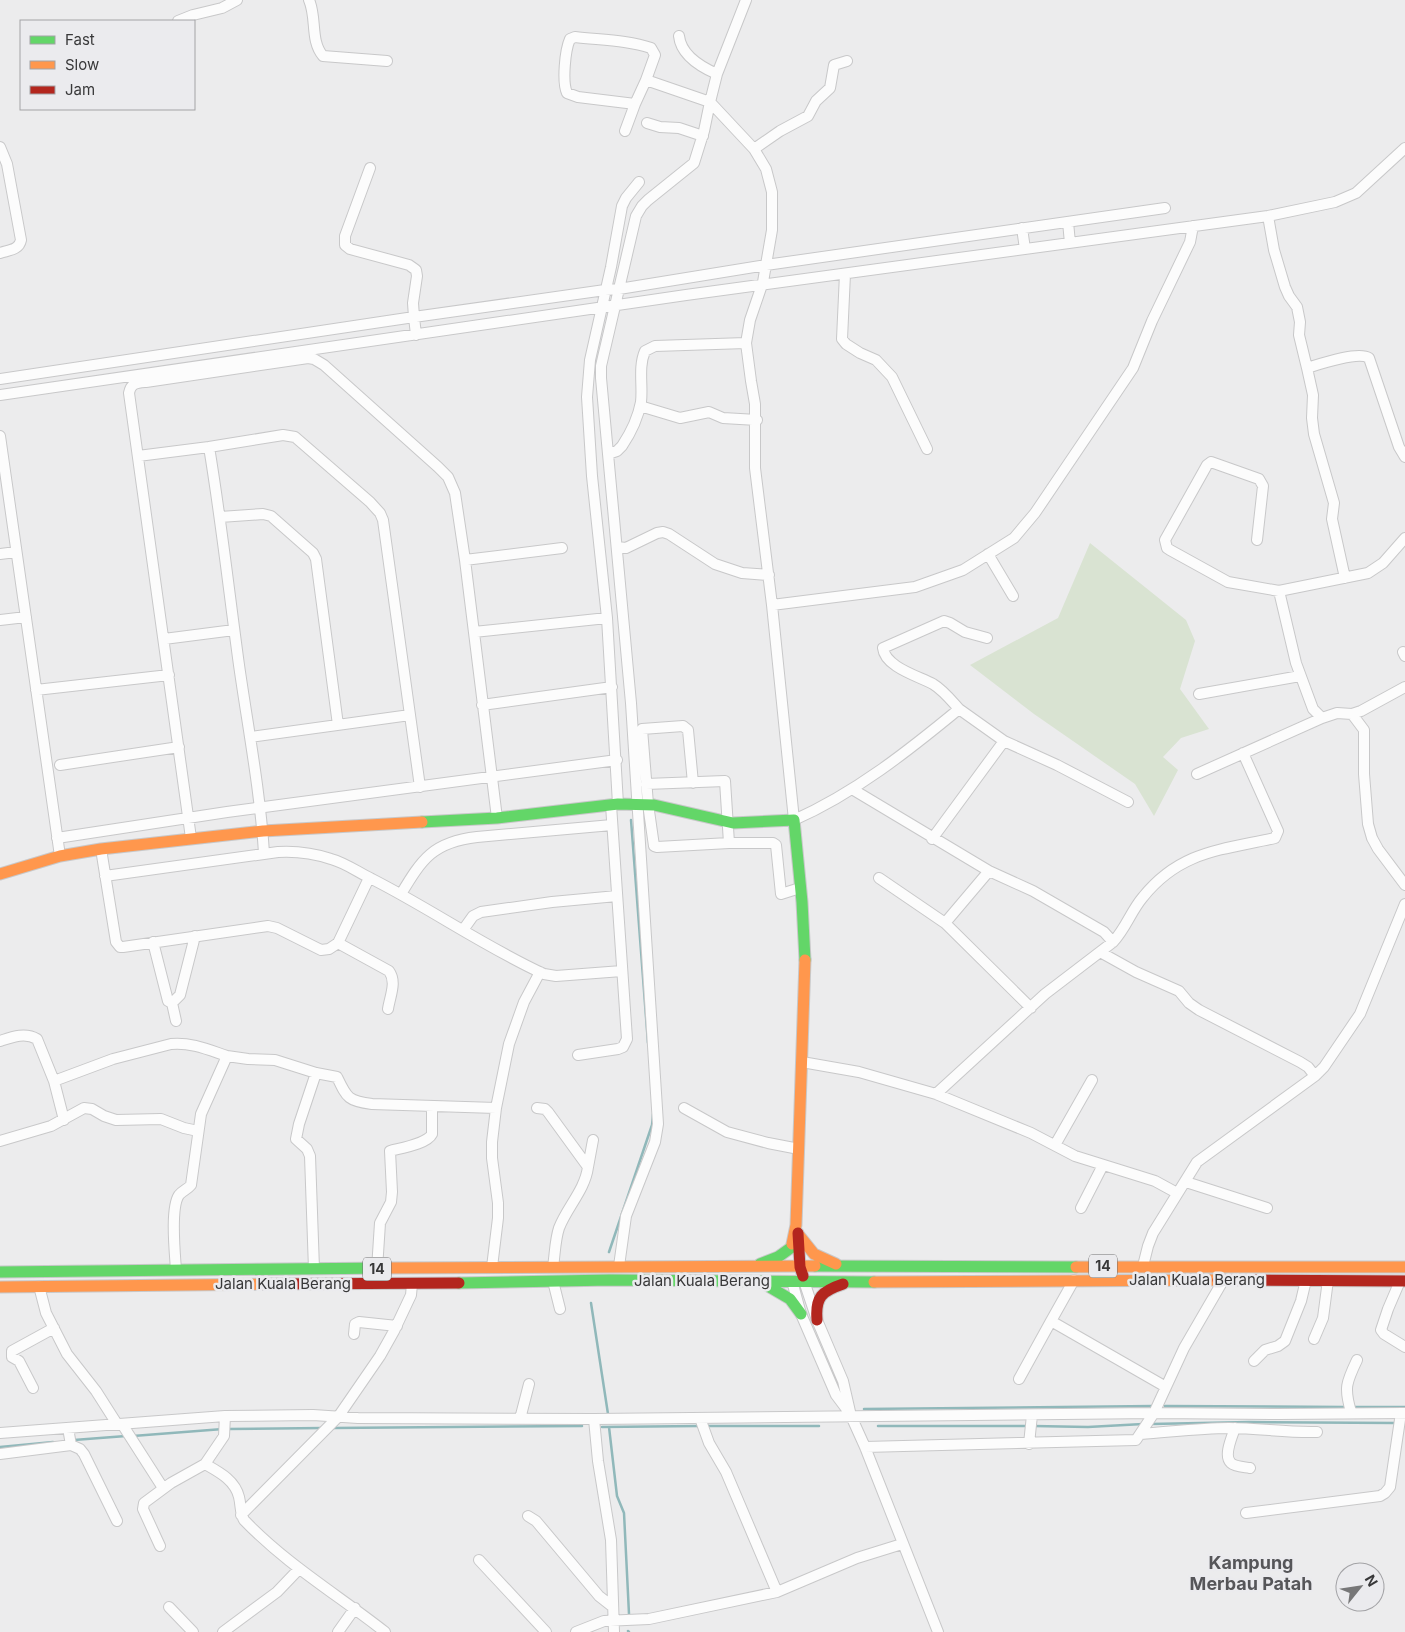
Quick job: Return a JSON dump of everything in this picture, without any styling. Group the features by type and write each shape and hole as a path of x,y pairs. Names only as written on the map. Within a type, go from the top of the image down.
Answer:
{"main road":[{"path":"0,874 60,856 191,838 263,831 497,818 615,804 643,804 729,823 747,824 794,820 805,962 797,1229 795,1267 792,1281"},
{"path":"797,1229 792,1247 795,1267 804,1281"},
{"path":"797,1229 814,1254 831,1263 845,1267"},
{"path":"747,1266 770,1260 792,1247"},
{"name":"Jalan Kuala Berang","path":"0,1272 618,1266 1405,1267"},
{"path":"162,1271 165,1279 179,1284"},
{"name":"Jalan Kuala Berang","path":"0,1287 553,1281 851,1282 1224,1279 1402,1281"},
{"path":"758,1281 790,1299 801,1314"},
{"path":"817,1320 816,1308 818,1297 828,1290 851,1282"}],"street":[{"path":"180,20 222,8 237,0"},
{"path":"310,0 314,13 316,46 323,56 387,61"},
{"path":"612,290 611,267 622,206 648,200 694,163 703,136 717,74 746,0"},
{"path":"679,36 680,43 686,52 697,62 717,74"},
{"path":"625,131 654,55 651,48 643,45 575,37 569,41 564,86 567,93 578,97 635,104"},
{"path":"754,149 780,130 808,116 816,101 830,88 834,65 847,61"},
{"path":"646,80 710,102 754,149 766,169 772,192 772,230 763,284 750,320 746,343 756,420 755,468 769,575 794,820 852,789 897,759 959,709"},
{"path":"647,123 660,128 679,128 703,136"},
{"path":"0,147 7,164 22,240 16,248 0,253"},
{"path":"191,838 129,393 130,386 133,384 145,378 416,335 763,284 1268,216 1335,202 1356,193 1405,148"},
{"path":"370,168 345,236 344,244 350,250 409,265 416,270 417,276 413,304 416,335"},
{"path":"618,1266 626,1216 655,1142 658,1124 643,804 617,547 602,463 587,397 587,377 590,360 633,225 633,203 639,182"},
{"path":"0,379 1165,208"},
{"path":"1268,216 1274,250 1285,287 1297,307 1300,322 1299,335 1314,395 1312,418 1314,434 1334,503 1332,518 1345,578"},
{"path":"1068,222 1070,243"},
{"path":"772,606 915,586 963,570 1014,538 1028,524 1133,368 1152,321 1190,242 1193,226"},
{"path":"1022,228 1025,249"},
{"path":"845,274 843,342 860,353 876,360 892,377 927,449"},
{"path":"578,1055 618,1049 625,1044 627,1039 612,825 617,760 607,618 602,463 601,372 608,307"},
{"path":"602,463 622,446 640,406 642,362 645,351 650,347 662,345 746,343"},
{"path":"1308,368 1326,362 1358,356 1365,355 1369,358 1399,447 1405,457"},
{"path":"0,395 308,358 319,361 448,477 455,493 497,818"},
{"path":"640,406 680,418 709,412 722,418 756,420"},
{"path":"138,456 283,435 295,437 370,502 380,513 384,525 391,567 420,787"},
{"path":"0,436 3,482 26,617 60,856"},
{"path":"209,447 260,808 264,853"},
{"path":"1256,540 1262,482 1259,479 1211,462 1208,464 1165,540 1167,548 1170,550 1228,582 1279,591 1368,573 1384,563 1405,538"},
{"path":"220,517 263,514 271,516 313,553 316,559 338,725"},
{"path":"617,547 626,548 643,539 663,532 715,564 742,573 769,575"},
{"path":"465,560 562,548"},
{"path":"0,554 16,552"},
{"path":"988,554 1013,596"},
{"path":"1279,591 1300,676 1313,709 1322,718"},
{"path":"0,620 26,617"},
{"path":"474,632 607,618"},
{"path":"987,638 965,632 944,621 882,649 886,658 901,670 934,685 959,709 1004,741 1057,765 1128,802"},
{"path":"164,638 234,630"},
{"path":"36,690 169,675"},
{"path":"1199,694 1300,676"},
{"path":"482,705 612,687"},
{"path":"1197,774 1322,718 1337,713 1352,714 1361,711 1405,687"},
{"path":"1352,714 1364,730 1364,774 1368,824 1378,849 1405,885"},
{"path":"250,737 410,715"},
{"path":"693,782 688,730 683,726 642,729 646,784 643,804 653,844 657,847 730,843 775,844 781,894 800,888"},
{"path":"932,839 1004,741"},
{"path":"60,765 179,747"},
{"path":"936,1094 1045,994 1113,942 1124,929 1141,899 1155,883 1175,866 1199,855 1275,838 1278,831 1243,753"},
{"path":"57,838 260,808 617,760"},
{"path":"646,784 725,781 730,843"},
{"path":"852,789 932,839 989,871 1033,891 1104,932 1113,942"},
{"path":"402,894 419,865 426,857 456,841 477,837 612,825"},
{"path":"101,849 118,945 123,948 268,926 278,928 321,950 329,949 338,943 369,878"},
{"path":"105,876 286,851 332,859 402,894 540,972 556,976 622,971"},
{"path":"945,923 989,871"},
{"path":"879,878 945,923 1031,1008"},
{"path":"463,930 473,916 481,912 552,902 617,896"},
{"path":"1143,1266 1148,1246 1177,1193 1201,1158 1315,1076 1324,1067 1360,1014 1405,904"},
{"path":"172,1003 180,995 195,936"},
{"path":"154,942 168,1001 172,1003 176,1021"},
{"path":"338,943 389,971 393,976 394,982 388,1009"},
{"path":"1100,952 1136,972 1179,991 1189,1003 1199,1010 1300,1062 1308,1067 1315,1076"},
{"path":"492,1267 498,1218 492,1142 496,1108 509,1044 524,1002 540,972"},
{"path":"0,1041 18,1036 35,1037 37,1039 54,1081 64,1120"},
{"path":"54,1081 113,1059 171,1044 184,1043 227,1056 275,1060 316,1073 337,1077 346,1094 356,1102 496,1108"},
{"path":"176,1270 174,1238 179,1195 190,1187 193,1182 198,1131 203,1108 227,1056"},
{"path":"802,1062 875,1076 936,1094 1055,1145 1075,1156 1155,1181 1177,1193"},
{"path":"314,1269 310,1156 307,1149 296,1139 301,1115 316,1073"},
{"path":"1055,1145 1092,1080"},
{"path":"377,1269 380,1223 391,1202 390,1150 430,1138 432,1134 432,1106"},
{"path":"0,1140 51,1126 80,1109 87,1108 116,1120 161,1119 198,1131"},
{"path":"537,1108 545,1109 548,1112 588,1167"},
{"path":"684,1108 735,1135 798,1149"},
{"path":"554,1267 556,1238 587,1175 593,1140"},
{"path":"1081,1208 1103,1165"},
{"path":"1186,1182 1267,1208"},
{"path":"865,1447 1134,1441 1142,1433 1152,1416 1192,1333 1224,1279"},
{"path":"1020,1379 1074,1280"},
{"path":"1254,1361 1265,1350 1278,1346 1285,1341 1301,1301 1306,1280"},
{"path":"1314,1339 1323,1318 1328,1280"},
{"path":"553,1281 560,1309"},
{"path":"792,1281 801,1314 836,1395 851,1416 865,1447 938,1632"},
{"path":"804,1281 817,1320 843,1381 851,1416"},
{"path":"1402,1281 1388,1309 1381,1330 1384,1334 1405,1347"},
{"path":"241,1515 336,1419 380,1356 397,1326 411,1295 412,1284"},
{"path":"39,1286 44,1307 71,1360 124,1429 163,1488"},
{"path":"1051,1321 1166,1387"},
{"path":"354,1334 355,1324 359,1322 397,1326"},
{"path":"33,1388 19,1361 12,1357 12,1351 54,1328"},
{"path":"1349,1408 1346,1395 1348,1380 1357,1360"},
{"path":"520,1419 529,1384"},
{"path":"1142,1433 1231,1423 1277,1422 1349,1408 1402,1414 1390,1487 1384,1494 1246,1514"},
{"path":"0,1454 70,1437 124,1429 226,1419 313,1415 336,1419 1152,1416 1231,1423 1277,1422 1296,1433 1317,1432"},
{"path":"1029,1444 1031,1417"},
{"path":"700,1418 709,1443 726,1472 777,1592"},
{"path":"160,1546 143,1505 145,1501 163,1488 205,1464 224,1436 226,1419"},
{"path":"594,1419 598,1461 611,1540 614,1632"},
{"path":"1231,1423 1228,1449 1229,1461 1233,1464 1250,1468"},
{"path":"0,1433 70,1437 84,1454 117,1521"},
{"path":"205,1464 224,1475 236,1488 240,1500 241,1515 249,1525 299,1569 385,1632"},
{"path":"528,1516 536,1521 599,1596 613,1606"},
{"path":"579,1631 598,1623 614,1620 649,1619 777,1592 857,1558 902,1544"},
{"path":"479,1560 546,1632"},
{"path":"223,1632 277,1592 299,1569"},
{"path":"169,1607 194,1632"},
{"path":"338,1632 354,1608"}],"green space":[{"path":"1090,543 1186,620 1195,641 1180,689 1209,729 1181,738 1163,757 1178,770 1154,816 1135,784 1034,714 970,665 1058,618"}],"waterway":[{"path":"631,820 648,1043"},
{"path":"609,1252 652,1125 653,1114"},
{"path":"591,1303 608,1414"},
{"path":"864,1409 1153,1406"},
{"path":"1165,1406 1346,1407"},
{"path":"1352,1407 1405,1407"},
{"path":"1151,1424 1249,1422 1396,1423"},
{"path":"1034,1426 1088,1427 1143,1424"},
{"path":"333,1428 582,1426"},
{"path":"602,1427 698,1426"},
{"path":"707,1426 819,1426"},
{"path":"878,1426 1029,1426"},
{"path":"609,1427 617,1496 624,1513 629,1614"},
{"path":"228,1429 323,1428"},
{"path":"133,1436 223,1429"},
{"path":"74,1440 126,1436"},
{"path":"0,1447 53,1442"}],"traffic: fast":[{"path":"422,822 497,818 618,804 654,805 733,823 794,820 802,902 805,960"},
{"path":"760,1264 778,1257 792,1247"},
{"path":"815,1266 1076,1267"},
{"path":"0,1272 387,1268"},
{"path":"459,1283 610,1280 874,1282"},
{"path":"761,1282 790,1299 801,1314"}],"traffic: slow":[{"path":"0,874 60,856 101,849 263,831 422,822"},
{"path":"792,1244 796,1225 805,960"},
{"path":"798,1234 814,1254 836,1264"},
{"path":"387,1268 815,1266"},
{"path":"1076,1267 1405,1267"},
{"path":"874,1282 1218,1280"},
{"path":"0,1287 273,1284"}],"traffic: jam":[{"path":"798,1233 800,1267 803,1276"},
{"path":"1218,1280 1405,1281"},
{"path":"273,1284 459,1283"},
{"path":"817,1320 817,1306 821,1296 830,1289 843,1284"}],"district":[{"name":"Kampung Merbau Patah","path":"1251,1574"}]}
